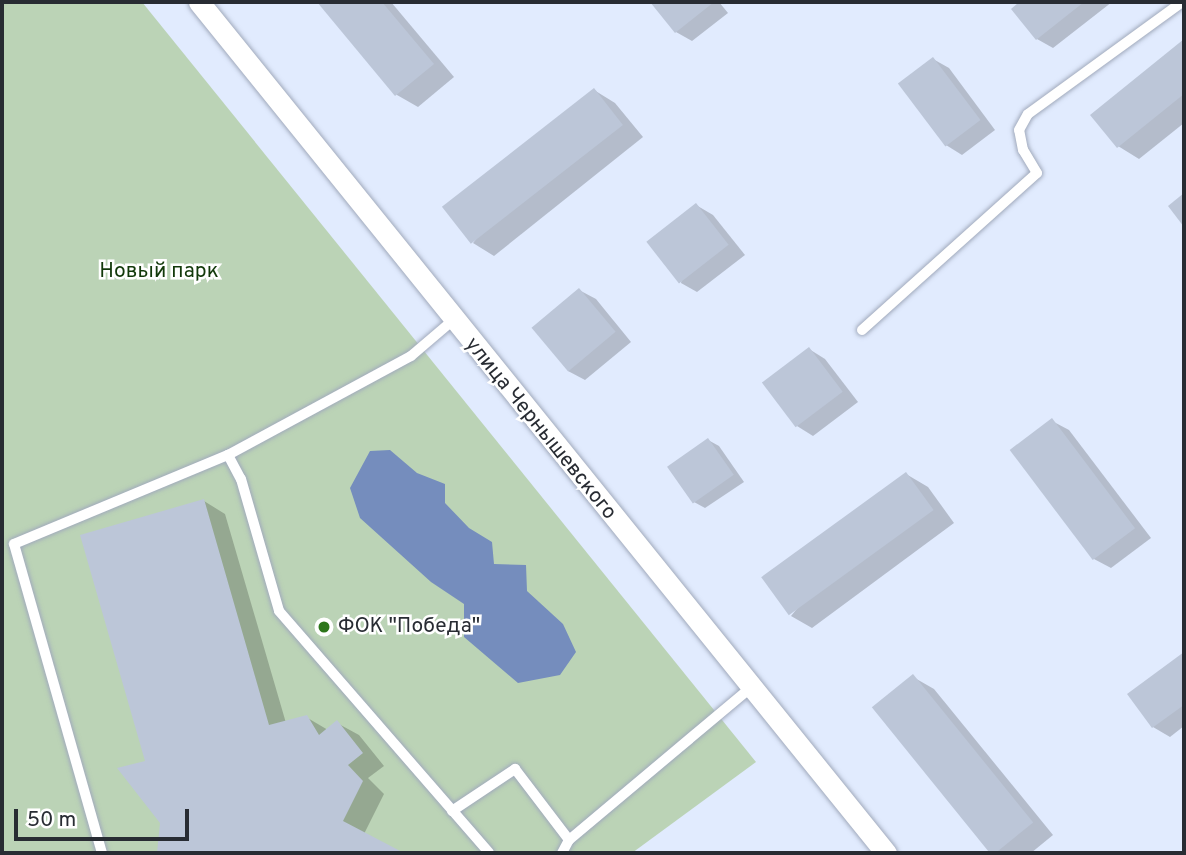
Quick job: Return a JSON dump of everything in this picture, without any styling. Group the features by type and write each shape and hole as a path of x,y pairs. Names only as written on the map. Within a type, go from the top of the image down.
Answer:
{"street":[{"name":"улица Чернышевского","path":"199,2 452,321 886,853"}],"lane":[{"path":"862,330 1037,173 1023,150 1019,130 1028,114 1182,2"},
{"path":"102,853 14,544 228,455 411,356 452,321"},
{"path":"228,455 241,479 279,611 489,853"},
{"path":"562,853 569,840 750,688"},
{"path":"452,811 515,769 569,840"}],"green space":[{"name":"ФОК \"Победа\"","path":"2,2 142,2 756,762 632,853 2,853"}],"water":[{"path":"390,450 417,473 445,484 445,503 469,528 492,542 494,564 526,565 527,591 563,624 576,652 560,675 518,683 464,637 464,604 431,582 360,518 350,488 370,451"}],"building":[{"path":"317,2 382,2 434,64 395,96"},
{"path":"650,2 714,2 675,33"},
{"path":"1019,2 1084,2 1036,40 1011,9"},
{"path":"1184,39 1184,94 1117,148 1090,115"},
{"path":"933,57 981,120 945,147 898,83"},
{"path":"594,88 623,125 471,244 442,207"},
{"path":"1184,193 1184,227 1168,206"},
{"path":"696,203 729,245 679,284 646,242"},
{"path":"579,288 616,332 568,372 532,328"},
{"path":"809,347 843,392 796,427 762,383"},
{"path":"1052,418 1135,528 1093,560 1010,450"},
{"path":"708,438 734,475 693,504 667,467"},
{"path":"906,472 934,510 789,615 761,577"},
{"path":"204,499 269,725 307,715 319,735 337,720 363,753 348,765 363,781 343,821 404,853 157,853 160,823 117,768 145,761 80,535"},
{"path":"1184,652 1184,705 1152,728 1127,694"},
{"path":"913,674 1033,822 995,853 990,853 872,707"}],"place":[{"name":"ФОК \"Победа\"","path":"324,627"}],"park label":[{"name":"Новый парк","path":"159,272"}]}
